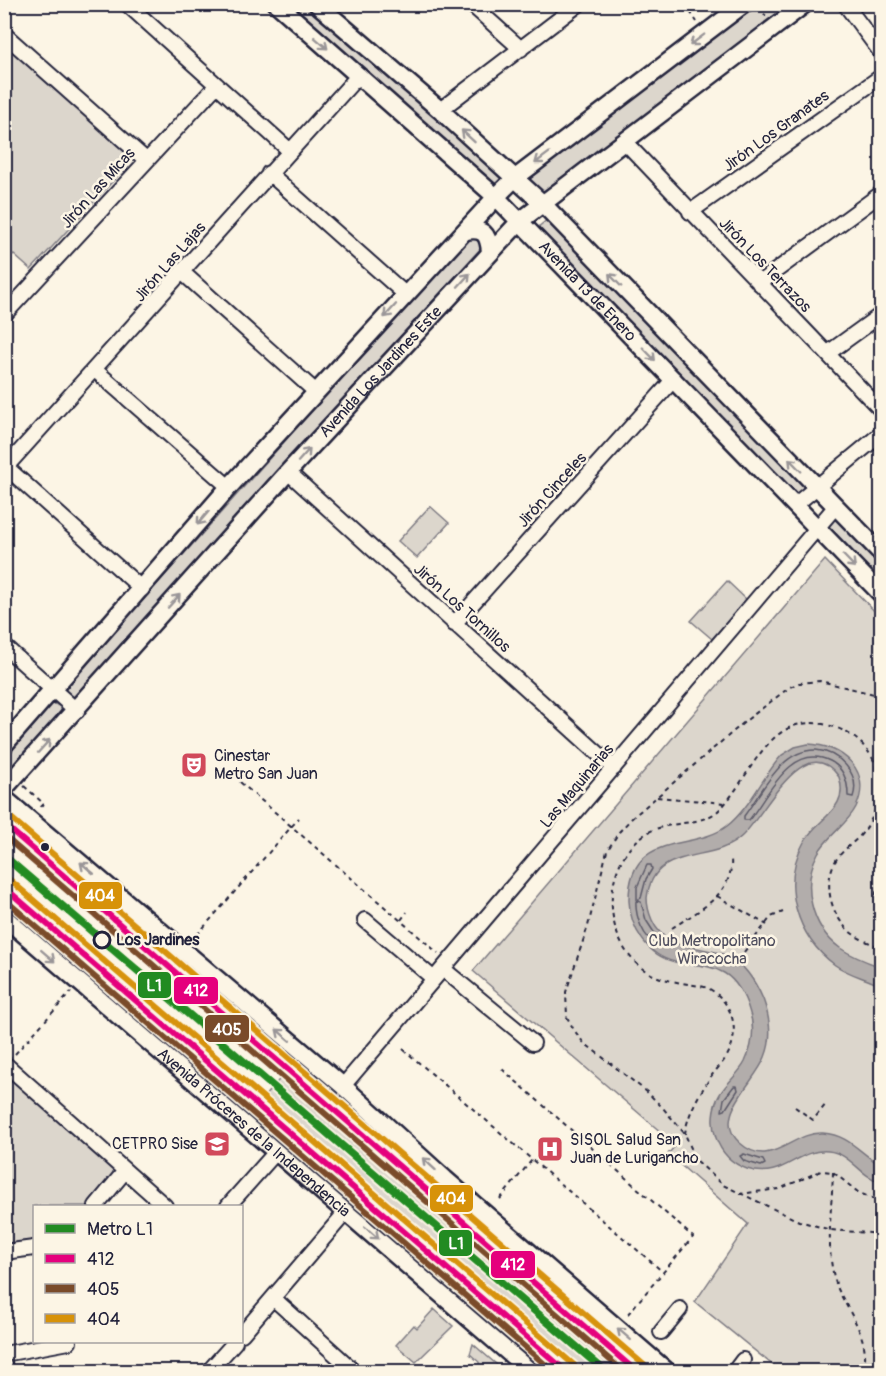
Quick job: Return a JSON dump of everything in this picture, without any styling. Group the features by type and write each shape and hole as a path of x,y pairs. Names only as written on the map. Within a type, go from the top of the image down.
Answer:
{"main road":[{"name":"Avenida 13 de Enero","path":"277,4 496,196 882,595"},
{"name":"Avenida 13 de Enero","path":"317,4 440,110 543,204 881,553"},
{"name":"Avenida Los Jardines Este","path":"4,745 229,487 496,196 514,179 744,4"},
{"name":"Avenida Los Jardines Este","path":"4,789 77,711 288,472 520,221 805,4"},
{"path":"465,231 477,229 483,231 488,238 490,251"},
{"path":"4,798 343,1086 445,1179 668,1371"},
{"path":"4,824 638,1371"},
{"name":"Avenida Próceres de la Independencia","path":"4,887 568,1371"},
{"name":"Avenida Próceres de la Independencia","path":"4,917 531,1371"}],"street":[{"path":"127,4 289,150"},
{"path":"471,4 521,48"},
{"path":"440,110 579,4"},
{"path":"845,4 882,54"},
{"path":"4,34 146,160"},
{"name":"Jirón Las Lajas","path":"5,468 183,273 289,150 359,75"},
{"name":"Jirón Los Granates","path":"690,212 882,76"},
{"name":"Jirón Las Micas","path":"4,315 217,85"},
{"name":"Jirón Los Terrazos","path":"625,142 882,411"},
{"path":"269,173 405,294"},
{"path":"759,283 882,193"},
{"path":"183,273 316,392"},
{"path":"828,353 882,314"},
{"path":"95,370 229,487"},
{"name":"Jirón Cinceles","path":"454,624 674,379"},
{"path":"795,505 882,433"},
{"path":"5,468 142,589"},
{"name":"Jirón Los Tornillos","path":"288,472 614,768"},
{"name":"Las Maquinarias","path":"343,1086 835,507"},
{"path":"4,646 77,711"},
{"path":"365,920 533,1043"},
{"path":"9,1059 125,1171 164,1205"},
{"path":"229,1205 276,1152"},
{"path":"97,1205 125,1171"},
{"path":"243,1333 346,1212"},
{"path":"4,1252 33,1248"},
{"path":"273,1298 355,1371"},
{"path":"661,1332 680,1309"},
{"path":"4,1354 59,1343"},
{"path":"208,1371 233,1343"},
{"path":"734,1371 743,1360"},
{"path":"4,1365 6,1371"}],"path":[{"path":"685,4 705,34"},
{"path":"882,696 831,682 799,683 782,692 748,719 619,832 607,851 588,926 566,992 565,1006 567,1017 583,1042 647,1092 685,1134 696,1160 738,1194 799,1221 831,1230 882,1234"},
{"path":"685,1134 705,1085 729,1053 734,1034 732,1014 723,998 708,988 661,978 638,965 630,957 618,934 612,897 622,861 644,835 663,826 712,815 724,803 766,745 788,730 809,724 830,726 859,741 877,767 879,797 867,828 838,857 830,876 829,889 834,910 851,933 882,947"},
{"path":"240,782 438,953"},
{"path":"657,797 724,803"},
{"path":"197,935 299,818"},
{"path":"672,928 717,896 732,872 731,859"},
{"path":"882,874 875,887 875,896 882,917"},
{"path":"717,896 767,926"},
{"path":"401,920 407,912"},
{"path":"744,952 767,926 771,917 783,912"},
{"path":"9,1059 71,992"},
{"path":"403,1049 663,1272"},
{"path":"502,1069 693,1237 627,1314"},
{"path":"795,1107 813,1120 826,1104"},
{"path":"500,1199 532,1160"},
{"path":"738,1194 779,1189 817,1171 832,1172 859,1193 882,1202"},
{"path":"832,1172 831,1230 834,1274 863,1340 866,1363 863,1371"}],"green space":[{"path":"287,5 308,5 504,177 494,186"},
{"path":"756,5 789,5 545,192 542,193 529,181 530,176"},
{"path":"5,44 133,159 31,270 5,247"},
{"path":"548,219 806,484 797,495 537,228"},
{"path":"468,236 481,239 481,248 77,697 73,698 66,691 66,686"},
{"path":"430,506 449,523 417,558 398,541"},
{"path":"837,516 881,561 881,589 825,525"},
{"name":"Club Metropolitano Wiracocha","path":"825,560 881,618 881,1371 780,1371 695,1302 748,1224 668,1154 676,1145 473,971"},
{"path":"727,581 747,600 712,639 691,621"},
{"path":"55,704 61,707 61,713 5,777 5,755 50,705"},
{"path":"192,967 663,1371 647,1371 187,973"},
{"path":"5,1071 118,1173 90,1205 33,1205 33,1240 5,1245"},
{"path":"285,1073 627,1371 578,1371 263,1098"},
{"path":"434,1309 453,1326 416,1362 396,1345 414,1325 417,1328"},
{"path":"473,1344 504,1371 480,1371 479,1362 470,1354"}],"water":[{"path":"808,744 832,749 843,755 851,762 860,782 860,794 856,807 822,847 813,865 810,878 812,904 822,929 830,939 850,954 881,967 881,986 835,965 811,940 796,909 793,875 797,858 804,842 830,813 840,797 839,777 826,765 812,763 799,769 786,780 742,836 730,845 686,857 660,869 652,881 647,898 648,906 652,920 667,938 676,943 730,957 750,975 763,999 770,1028 769,1043 760,1067 732,1111 730,1122 732,1133 740,1143 751,1151 762,1153 772,1152 812,1134 832,1134 848,1141 881,1165 881,1182 867,1175 843,1156 828,1151 807,1154 780,1168 760,1172 736,1164 727,1156 716,1138 713,1116 720,1094 745,1062 750,1049 752,1029 747,1005 736,984 724,973 706,966 675,962 657,954 642,939 630,911 632,878 639,863 651,852 665,846 698,839 727,826 749,801 782,755 795,747"}],"metro line":[{"name":"L1","path":"4,856 606,1372"}],"transit line":[{"name":"404","path":"10,817 644,1365"},
{"name":"412","path":"4,824 637,1372"},
{"name":"405","path":"4,836 624,1372"},
{"name":"404","path":"10,880 574,1365"},
{"name":"412","path":"4,887 567,1372"},
{"name":"405","path":"4,899 554,1372"}],"place":[{"name":"Cinestar Metro San Juan","path":"194,765"},
{"name":"Los Jardines","path":"102,940"},
{"name":"CETPRO Sise","path":"217,1144"},
{"name":"SISOL Salud San Juan de Lurigancho","path":"550,1149"}]}
